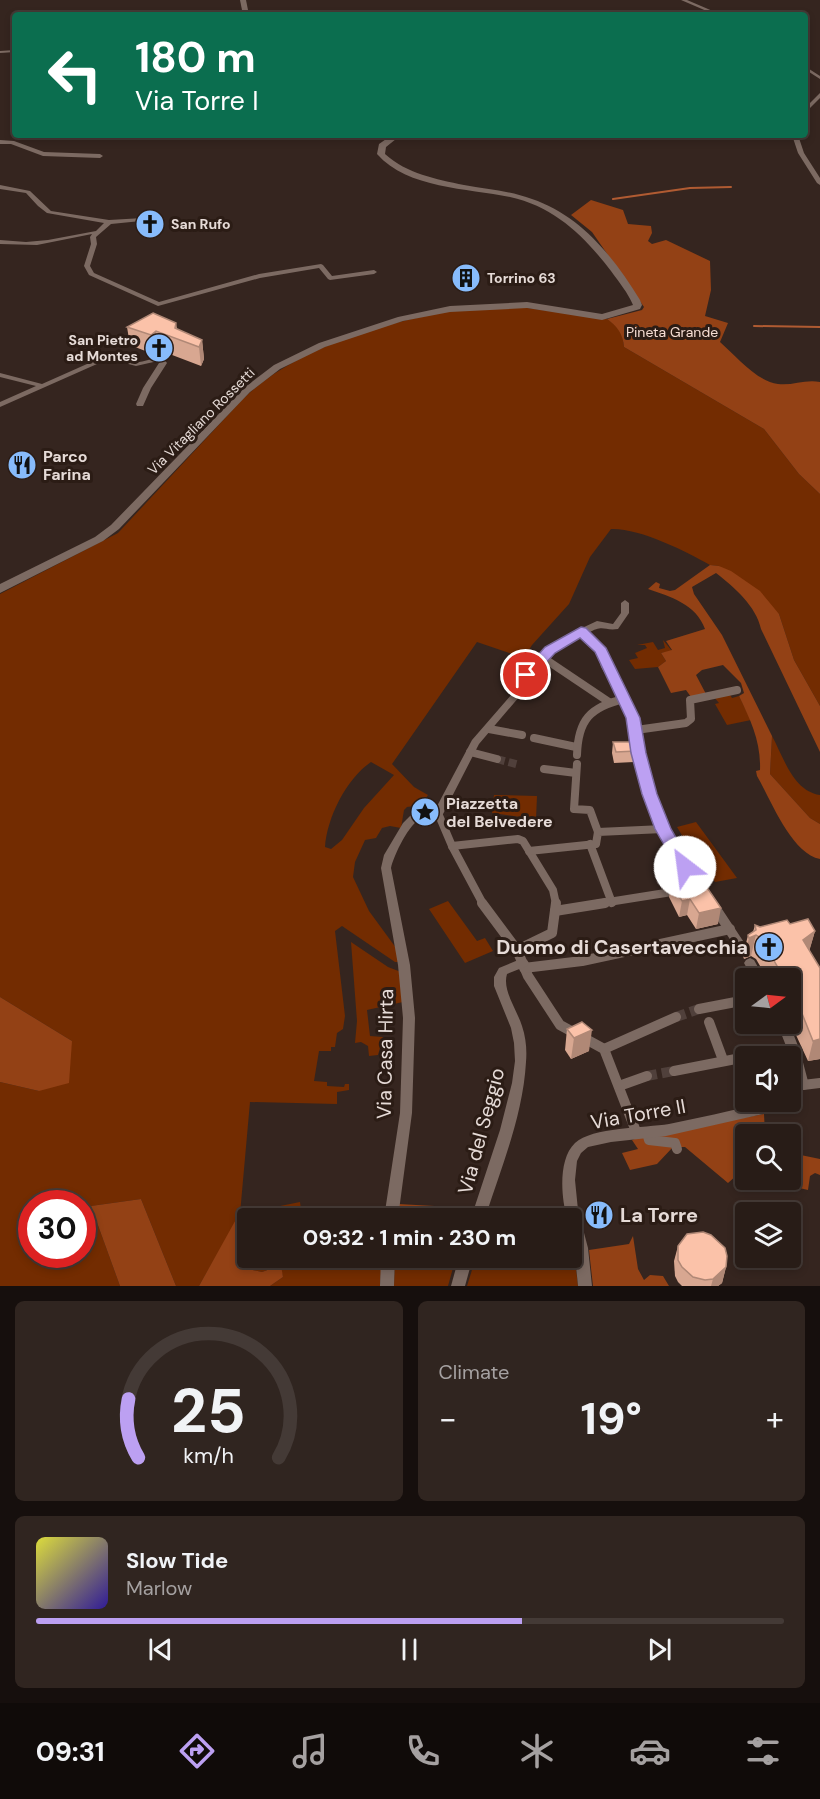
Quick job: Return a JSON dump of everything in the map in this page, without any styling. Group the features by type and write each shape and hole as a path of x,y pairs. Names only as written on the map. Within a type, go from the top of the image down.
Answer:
{"street":[{"path":"683,0 713,12"},
{"path":"808,107 820,95"},
{"name":"Via Vitagliano Rossetti","path":"0,589 99,539 115,527 246,390 277,367 322,345 401,319 450,309 527,305 602,316 637,307 638,304 630,290 588,235 575,223 530,200 434,180 390,163 381,154 382,146 392,138"},
{"path":"796,138 801,153 820,183"},
{"path":"0,142 30,147 43,154 100,156"},
{"path":"0,187 28,192 40,206 50,212 109,222 141,219"},
{"path":"0,242 30,245 95,232 109,222"},
{"path":"95,232 87,266 91,274 158,304 259,276 321,266 330,278 374,272"},
{"path":"0,405 105,358 138,364 153,358 161,359 163,363 140,404"},
{"path":"0,375 43,386"},
{"path":"626,603 625,613 617,625 610,627 598,623 542,657 526,675 522,688 476,742 438,813 452,846 482,903 517,950 523,965 560,1025 604,1049 642,1133 649,1140 675,1143 677,1149"},
{"path":"555,911 612,903 700,886 685,867 663,829 650,794 633,718 606,667 601,651 581,632"},
{"path":"542,657 609,702"},
{"path":"636,730 686,723 692,719 690,700 737,690"},
{"path":"529,851 596,844 598,832 590,810 574,809 576,737 589,714 609,702 624,699"},
{"path":"489,729 522,735"},
{"path":"534,738 577,760"},
{"path":"470,752 496,759"},
{"path":"544,769 577,760"},
{"name":"Via Casa Hirta","path":"393,1208 406,1113 409,1018 405,974 386,868 389,855 418,815 438,813"},
{"path":"598,832 663,829"},
{"path":"452,846 518,839 524,841 553,890 555,911 552,933 517,950"},
{"path":"590,844 612,903"},
{"path":"711,901 743,950"},
{"path":"523,965 582,961 730,929"},
{"path":"750,963 753,968"},
{"name":"Via del Seggio","path":"481,1208 515,1095 519,1072 520,1044 500,986 500,977 503,971 523,965"},
{"path":"702,1010 735,1002"},
{"path":"604,1049 676,1017"},
{"path":"709,1022 723,1060"},
{"path":"674,1071 735,1058"},
{"path":"619,1086 647,1076"},
{"path":"801,1085 820,1083"},
{"name":"Via Torre II","path":"585,1286 569,1180 574,1154 585,1142 748,1112"},
{"path":"387,1286 388,1268"},
{"path":"458,1286 463,1268"}],"shaded area":[{"path":"520,307 607,319 619,331 624,347 764,429 799,474 820,494 820,706 794,660 779,614 719,566 710,565 648,536 611,529 590,557 569,604 532,645 524,658 477,642 392,764 414,787 428,795 421,805 407,807 404,810 401,828 390,826 382,828 376,838 365,840 355,862 353,877 369,911 399,952 400,962 395,962 342,926 335,931 345,1016 343,1029 337,1033 335,1047 331,1047 331,1051 319,1051 314,1081 327,1082 327,1086 344,1087 345,1084 349,1084 349,1090 337,1092 337,1104 250,1102 241,1208 237,1208 237,1220 199,1286 176,1286 141,1199 96,1205 96,1190 18,1190 18,1268 96,1268 96,1220 120,1286 0,1286 0,1082 39,1091 72,1041 0,997 0,594 118,533 242,400 262,382 285,367 311,353 365,332 420,317 474,309","holes":["371,762 394,775 364,808 342,840 331,849 325,847 339,800 362,769"]},
{"path":"663,640 672,651 661,653 666,661 658,667 635,669 629,660 638,658 635,653 647,648 645,645 637,645 653,642 658,650 665,648"},
{"path":"729,693 732,698 739,696 751,720 727,725 715,704 719,703 714,697"},
{"path":"772,736 796,780 811,792 820,795 820,824 810,818 770,774"},
{"path":"494,795 537,796 536,819 492,813"},
{"path":"696,822 737,878 715,882 710,874 694,874 683,854 696,851 690,841 686,842 677,827"},
{"path":"448,901 477,941 485,938 493,951 465,963 429,909"},
{"path":"351,942 388,967 401,972 403,1002 367,1010 370,1036 383,1037 378,1055 369,1056 368,1046 361,1042 355,1043 357,1021"},
{"path":"300,1202 301,1208 270,1208"},
{"path":"247,1268 272,1268 262,1272"},
{"path":"281,1268 381,1268 380,1286 270,1286 283,1277"},
{"path":"395,1268 453,1268 448,1286 394,1286"},
{"path":"473,1268 576,1268 578,1286 467,1286"}],"green space":[{"name":"Pineta Grande","path":"591,200 623,210 628,224 651,226 652,233 648,241 652,244 666,240 710,261 711,290 705,316 728,323 720,342 754,373 778,384 820,382 820,494 799,474 764,429 624,347 619,331 607,319 642,310 644,307 592,232 571,215"},
{"path":"710,565 731,571 760,591 779,614 794,660 820,706 820,752 750,605 716,573 692,587 694,594 722,635 772,736 770,774 810,818 820,824 820,859 810,855 791,836 757,776 756,771 760,770 759,750 751,723 739,696 744,693 741,683 723,665 702,670 696,675 706,694 691,697 686,690 671,693 658,667 666,661 661,653 672,650 666,641 705,629 696,613 689,607 648,589 656,582 660,584 659,588 675,590"},
{"path":"0,997 72,1041 69,1083 39,1091 0,1082"},
{"path":"764,1114 764,1124 735,1124 735,1177 728,1183 685,1147 673,1147 657,1164 630,1170 622,1153 638,1149 632,1140"},
{"path":"801,1155 820,1159 820,1175 815,1173 810,1176 808,1190 801,1188"},
{"path":"141,1199 176,1286 120,1286 96,1220 96,1205"},
{"path":"398,1204 471,1208 398,1208"},
{"path":"237,1218 237,1268 262,1272 282,1268 283,1277 270,1286 199,1286"},
{"path":"633,1236 638,1269 644,1280 650,1275 663,1276 669,1286 593,1286 589,1250 629,1244"}],"building":[{"path":"153,313 176,323 175,328 202,340 199,347 156,331 151,335 127,327"},
{"path":"613,742 633,742 636,751 616,752"},
{"path":"686,873 687,876 667,880 666,878"},
{"path":"698,876 706,878 708,889 721,908 699,913 690,899 682,901 671,881"},
{"path":"808,919 815,931 803,940 820,968 820,1039 813,1041 801,1011 801,968 778,968 761,938 756,935 749,938 748,935 756,930 755,925 760,927 787,920 790,924"},
{"path":"582,1022 592,1030 574,1038 567,1029"},
{"path":"703,1232 711,1235 725,1248 727,1256 726,1267 713,1279 693,1277 678,1260 678,1246 687,1234"}],"waterway":[{"path":"613,199 690,188 731,187"},
{"path":"754,326 820,327"}],"tunnel":[{"path":"497,759 520,765"},
{"path":"676,1017 699,1009"},
{"path":"647,1076 674,1071"}],"place":[{"name":"San Rufo","path":"150,224"},
{"name":"Torrino 63","path":"466,278"},
{"name":"San Pietro ad Montes","path":"159,348"},
{"name":"Parco Farina","path":"22,465"},
{"name":"Piazzetta del Belvedere","path":"425,812"},
{"name":"Duomo di Casertavecchia","path":"769,947"},
{"name":"La Torre","path":"599,1215"}],"route":[{"path":"526,675 550,650 581,632 594,642 603,653 606,667 614,677 633,718 650,794 663,829 685,867"}]}
